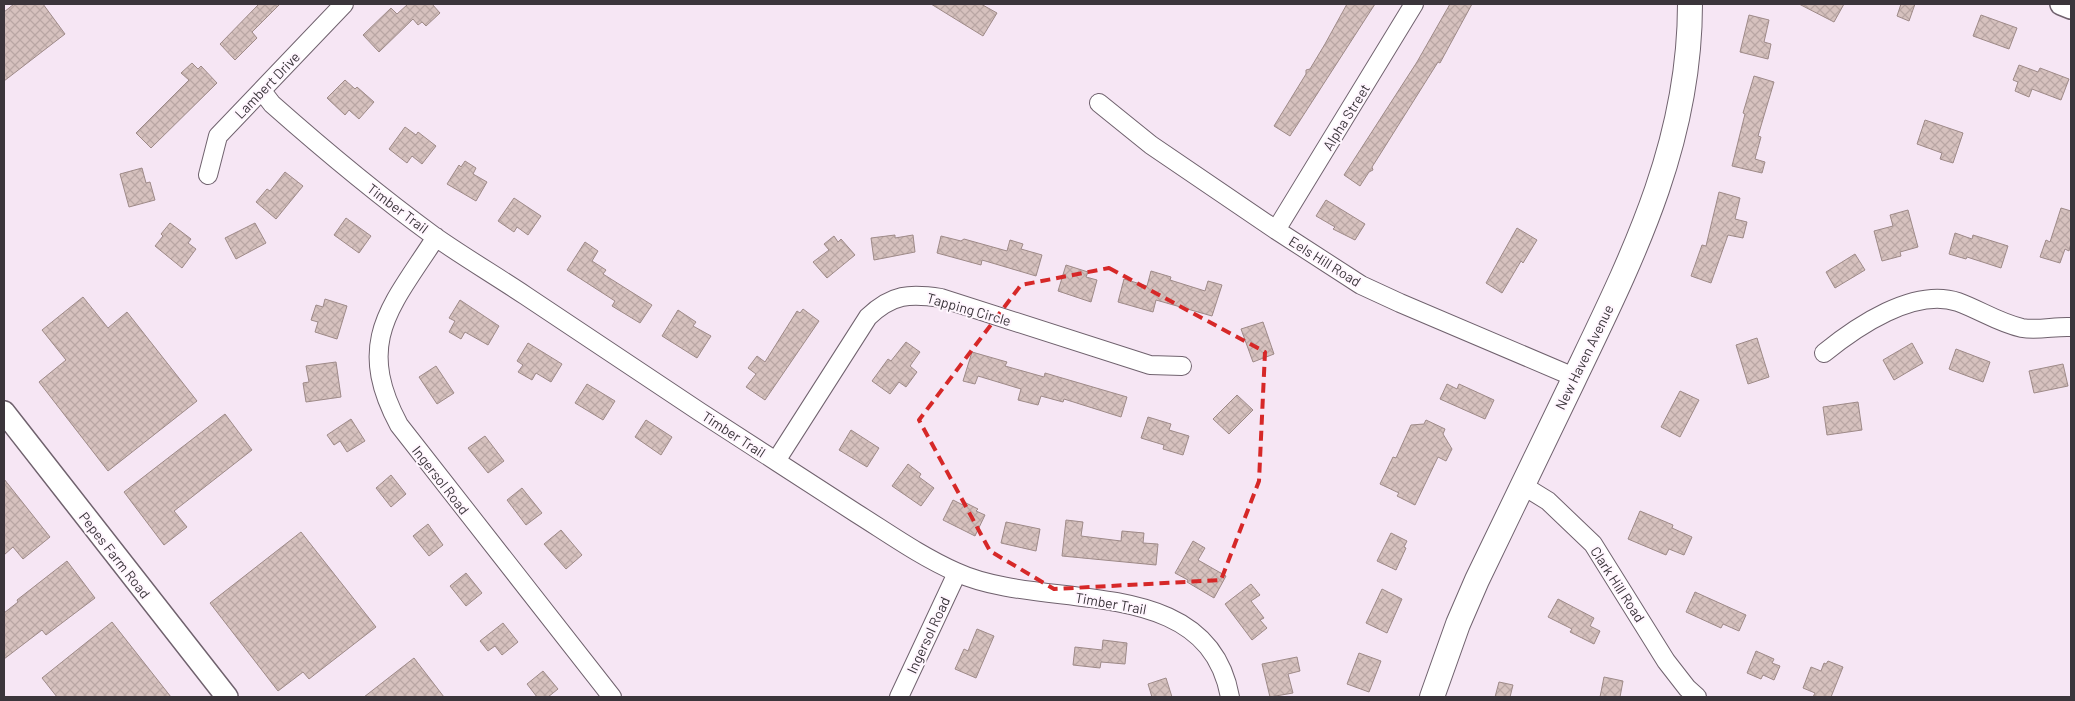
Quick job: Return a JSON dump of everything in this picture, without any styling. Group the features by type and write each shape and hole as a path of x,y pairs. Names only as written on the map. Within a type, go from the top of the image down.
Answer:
{"main road":[{"name":"New Haven Avenue","path":"1432,697 1458,624 1522,485 1612,301 1640,236 1671,150 1686,78 1690,4"}],"street":[{"name":"Lambert Drive","path":"208,175 218,136 344,4"},
{"name":"Alpha Street","path":"1276,230 1414,4"},
{"path":"2061,4 2071,8"},
{"name":"Timber Trail","path":"262,91 272,104 353,173 436,237 776,461 917,551 957,573 1017,590 1116,602 1141,607 1164,615 1191,630 1212,651 1224,673 1230,697"},
{"name":"Eels Hill Road","path":"1099,103 1151,145 1361,285 1574,377"},
{"name":"Ingersol Road","path":"436,237 389,311 381,330 378,351 382,390 399,425 612,697"},
{"name":"Tapping Circle","path":"776,461 868,317 888,301 899,297 912,295 942,298 1150,364 1182,366"},
{"path":"1824,354 1843,338 1887,313 1916,302 1936,298 1958,302 2004,323 2023,328 2071,327"},
{"name":"Pepes Farm Road","path":"4,412 227,697"},
{"name":"Clark Hill Road","path":"1522,485 1548,501 1593,544 1666,662 1689,694"},
{"name":"Ingersol Road","path":"899,697 957,573"}],"highlighted area":[{"path":"1109,268 1265,352 1259,481 1221,580 1054,589 990,551 919,420 1021,285"}],"building":[{"path":"14,4 43,4 65,34 4,81 4,12"},
{"path":"259,4 280,4 252,32 257,38 235,60 220,44"},
{"path":"408,4 432,4 440,13 426,26 422,22 418,25 413,19 379,52 363,35 391,8 397,14"},
{"path":"931,4 981,4 997,13 983,36"},
{"path":"1347,4 1375,4 1290,136 1274,126 1306,74 1306,70 1310,69 1325,44"},
{"path":"1450,4 1472,4 1440,63 1438,62 1372,167 1373,170 1369,172 1360,186 1344,175 1417,62"},
{"path":"1799,4 1844,4 1834,22"},
{"path":"1901,4 1915,4 1909,21 1897,16"},
{"path":"1749,15 1769,20 1764,42 1771,44 1768,59 1740,52"},
{"path":"1981,15 2017,28 2009,49 1973,36"},
{"path":"192,63 198,69 201,66 217,83 151,148 136,133 189,80 181,73"},
{"path":"2019,65 2038,72 2040,68 2069,79 2061,100 2032,89 2029,97 2015,91 2018,82 2013,80"},
{"path":"1754,76 1774,82 1758,136 1761,137 1755,159 1765,162 1762,173 1732,166 1745,114 1743,113"},
{"path":"345,80 355,89 357,87 374,102 359,119 349,110 345,115 327,98"},
{"path":"1925,120 1963,133 1953,163 1940,159 1942,153 1917,144"},
{"path":"405,127 416,135 418,132 436,146 422,164 412,156 407,163 389,149"},
{"path":"465,161 476,168 473,174 487,182 476,201 447,184 459,165 461,167"},
{"path":"142,168 146,183 150,182 155,200 129,207 120,174"},
{"path":"285,172 303,186 276,219 256,202 267,189 270,191"},
{"path":"1719,192 1740,198 1735,219 1747,222 1743,238 1728,235 1711,283 1691,276 1702,245 1706,246"},
{"path":"514,198 541,216 528,235 517,227 514,232 498,221"},
{"path":"1326,200 1365,224 1355,240 1333,229 1335,227 1316,216"},
{"path":"2061,208 2071,211 2071,243 2069,251 2065,249 2060,263 2040,257 2046,240 2050,242"},
{"path":"1908,210 1918,247 1900,252 1901,256 1882,261 1874,231 1893,226 1890,215"},
{"path":"346,218 371,236 359,253 334,235"},
{"path":"170,223 191,239 188,243 196,249 182,268 155,246 163,236 161,234"},
{"path":"255,223 266,243 236,259 225,238"},
{"path":"1517,228 1537,240 1523,263 1521,261 1502,293 1486,283"},
{"path":"1955,233 1972,239 1973,235 2008,246 2001,268 1967,257 1966,259 1949,254"},
{"path":"895,235 895,238 913,235 915,252 874,260 871,238"},
{"path":"834,236 838,242 841,239 855,255 827,278 813,262 829,250 824,244"},
{"path":"941,236 961,241 964,239 1007,251 1010,240 1023,244 1021,249 1042,255 1036,276 982,260 981,265 937,253"},
{"path":"585,242 598,251 592,261 606,270 603,274 652,305 640,323 612,306 615,301 567,270"},
{"path":"1855,254 1865,270 1835,288 1826,272"},
{"path":"1066,265 1088,272 1086,277 1097,280 1091,302 1058,291"},
{"path":"1151,271 1171,277 1170,280 1205,291 1208,281 1222,285 1212,316 1156,300 1153,312 1118,302 1124,279 1147,286"},
{"path":"83,297 108,328 127,312 197,401 108,471 39,382 66,360 42,330"},
{"path":"325,299 347,306 337,339 315,332 318,322 311,320 316,305 323,307"},
{"path":"460,300 499,326 488,345 465,332 461,339 449,332 455,321 449,318"},
{"path":"803,309 819,321 765,400 746,387 756,374 748,368 757,356 765,362 797,311 800,313"},
{"path":"678,310 696,322 693,326 711,336 697,358 662,336"},
{"path":"1263,322 1274,354 1253,362 1241,329"},
{"path":"1757,338 1769,377 1748,384 1736,345"},
{"path":"906,342 920,352 910,366 917,372 906,387 899,382 890,394 872,381 888,359 891,361"},
{"path":"528,343 562,364 551,382 536,373 532,380 518,372 523,365 517,361"},
{"path":"1912,343 1923,363 1894,380 1883,360"},
{"path":"1956,349 1990,362 1983,382 1949,369"},
{"path":"972,352 1007,362 1005,366 1044,377 1045,373 1127,397 1121,417 1064,399 1063,402 1041,396 1038,405 1018,400 1021,389 978,376 975,384 963,381"},
{"path":"336,362 341,397 306,402 303,383 309,382 306,366"},
{"path":"2063,364 2068,386 2034,393 2029,371"},
{"path":"436,366 454,393 437,404 419,377"},
{"path":"587,384 615,401 603,420 575,403"},
{"path":"1447,384 1457,389 1459,384 1494,400 1485,419 1440,399"},
{"path":"1680,391 1699,400 1680,437 1661,427"},
{"path":"1237,395 1253,410 1229,434 1213,419"},
{"path":"1858,402 1862,430 1827,435 1823,407"},
{"path":"225,414 252,450 174,511 187,527 164,545 124,492"},
{"path":"1148,417 1171,424 1169,430 1189,436 1183,455 1163,449 1164,445 1141,438"},
{"path":"351,419 365,441 347,452 340,441 334,445 327,435"},
{"path":"646,420 672,437 661,455 635,437"},
{"path":"1426,420 1445,429 1443,434 1452,449 1446,461 1438,457 1415,505 1397,496 1399,493 1380,484 1393,457 1396,458 1411,425 1424,424"},
{"path":"851,430 879,448 867,467 839,450"},
{"path":"485,436 504,461 488,473 468,448"},
{"path":"908,464 921,474 919,477 934,488 921,506 892,486"},
{"path":"391,475 406,494 391,507 376,488"},
{"path":"4,479 50,537 23,559 13,547 4,555"},
{"path":"522,488 542,513 526,525 507,500"},
{"path":"953,500 963,505 964,502 985,515 975,536 943,520"},
{"path":"1640,511 1673,525 1672,528 1692,537 1684,555 1669,549 1666,555 1628,539"},
{"path":"1066,520 1083,522 1081,536 1121,541 1122,531 1144,533 1143,543 1158,544 1156,565 1062,556"},
{"path":"1006,522 1040,529 1036,551 1001,543"},
{"path":"428,524 443,545 429,556 413,536"},
{"path":"561,530 582,555 566,569 544,544"},
{"path":"301,532 376,627 309,679 303,672 278,691 210,603"},
{"path":"1391,533 1407,541 1404,547 1406,548 1396,570 1377,561"},
{"path":"1193,541 1205,548 1198,560 1226,576 1214,598 1175,573"},
{"path":"67,561 95,598 46,635 42,630 4,659 4,613 18,602 17,600"},
{"path":"466,573 482,593 466,606 450,586"},
{"path":"1251,584 1260,595 1251,601 1264,618 1260,620 1267,628 1252,640 1225,604"},
{"path":"1382,589 1402,599 1387,633 1366,623"},
{"path":"1695,592 1746,615 1739,631 1723,624 1721,628 1686,612"},
{"path":"1558,599 1594,618 1590,626 1600,631 1594,644 1570,632 1572,629 1548,617"},
{"path":"112,622 171,697 57,697 42,678"},
{"path":"503,623 518,642 502,655 495,646 488,651 480,641"},
{"path":"977,629 994,636 976,678 955,669 964,649 968,651"},
{"path":"1103,640 1127,643 1125,664 1101,662 1100,668 1073,665 1075,647 1102,650"},
{"path":"1756,651 1774,659 1772,663 1780,666 1774,680 1763,675 1761,679 1747,673"},
{"path":"1359,653 1381,661 1369,692 1347,684"},
{"path":"1297,657 1300,671 1288,674 1293,693 1270,697 1262,664"},
{"path":"414,658 444,697 364,697"},
{"path":"1828,661 1843,667 1831,697 1813,697 1815,693 1803,688 1811,667 1821,671 1824,663 1826,664"},
{"path":"543,671 558,689 548,697 537,697 527,684"},
{"path":"1604,677 1623,681 1620,697 1600,697"},
{"path":"1166,678 1172,697 1152,697 1148,684"},
{"path":"1499,682 1513,685 1510,697 1495,697"}]}
